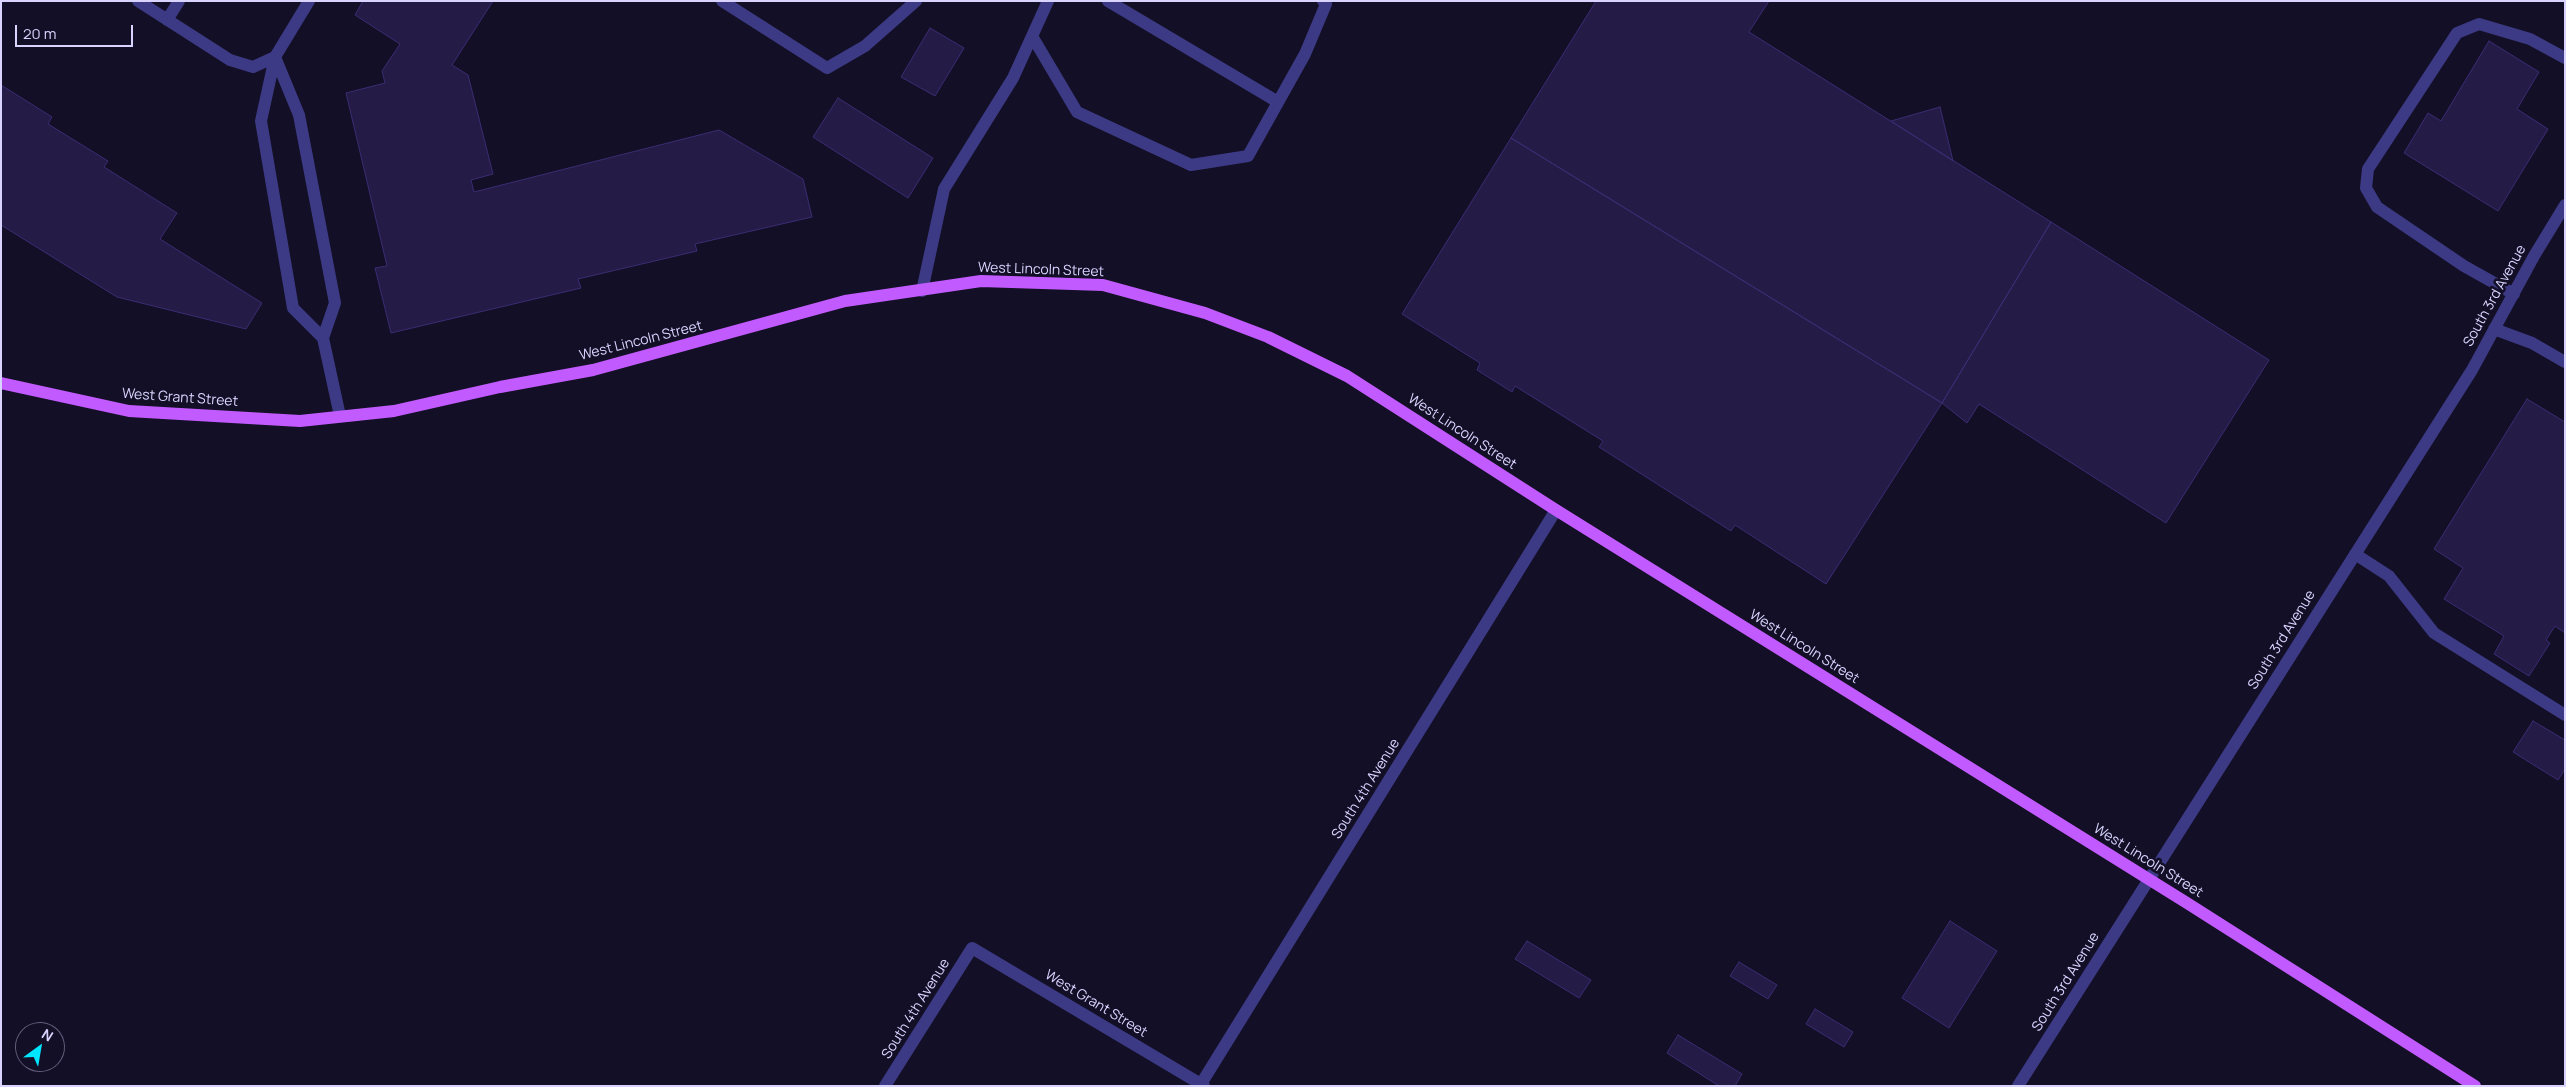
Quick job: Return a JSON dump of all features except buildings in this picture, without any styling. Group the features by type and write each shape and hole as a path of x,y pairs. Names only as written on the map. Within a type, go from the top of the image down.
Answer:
{"main road":[{"name":"West Lincoln Street","path":"300,421 394,411 500,387 593,370 845,301 981,282 1103,285 1205,313 1268,337 1347,376 1556,510 2148,878 2475,1086"},
{"name":"West Grant Street","path":"1,383 129,411 300,421"}],"street":[{"path":"138,1 230,60 253,67 275,57"},
{"path":"168,20 179,1"},
{"path":"309,1 275,57 261,122 276,222 293,308 323,338"},
{"path":"722,1 827,68 865,46 916,1"},
{"path":"922,291 944,189 1013,78 1048,1"},
{"path":"1108,1 1278,102"},
{"path":"1032,36 1077,112 1191,166 1248,156 1305,54 1326,4 1323,1"},
{"path":"2514,294 2464,266 2377,207 2366,188 2368,169 2457,33 2479,24 2530,39 2565,58"},
{"path":"275,57 299,115 335,303 323,338 340,416"},
{"name":"South 3rd Avenue","path":"2018,1086 2148,878 2472,370 2565,206"},
{"path":"2494,329 2532,343 2565,362"},
{"name":"South 4th Avenue","path":"1202,1085 1556,510"},
{"path":"2355,554 2388,576 2434,633 2565,715"},
{"name":"South 4th Avenue","path":"885,1086 972,948"},
{"name":"West Grant Street","path":"972,948 1202,1085"}]}
